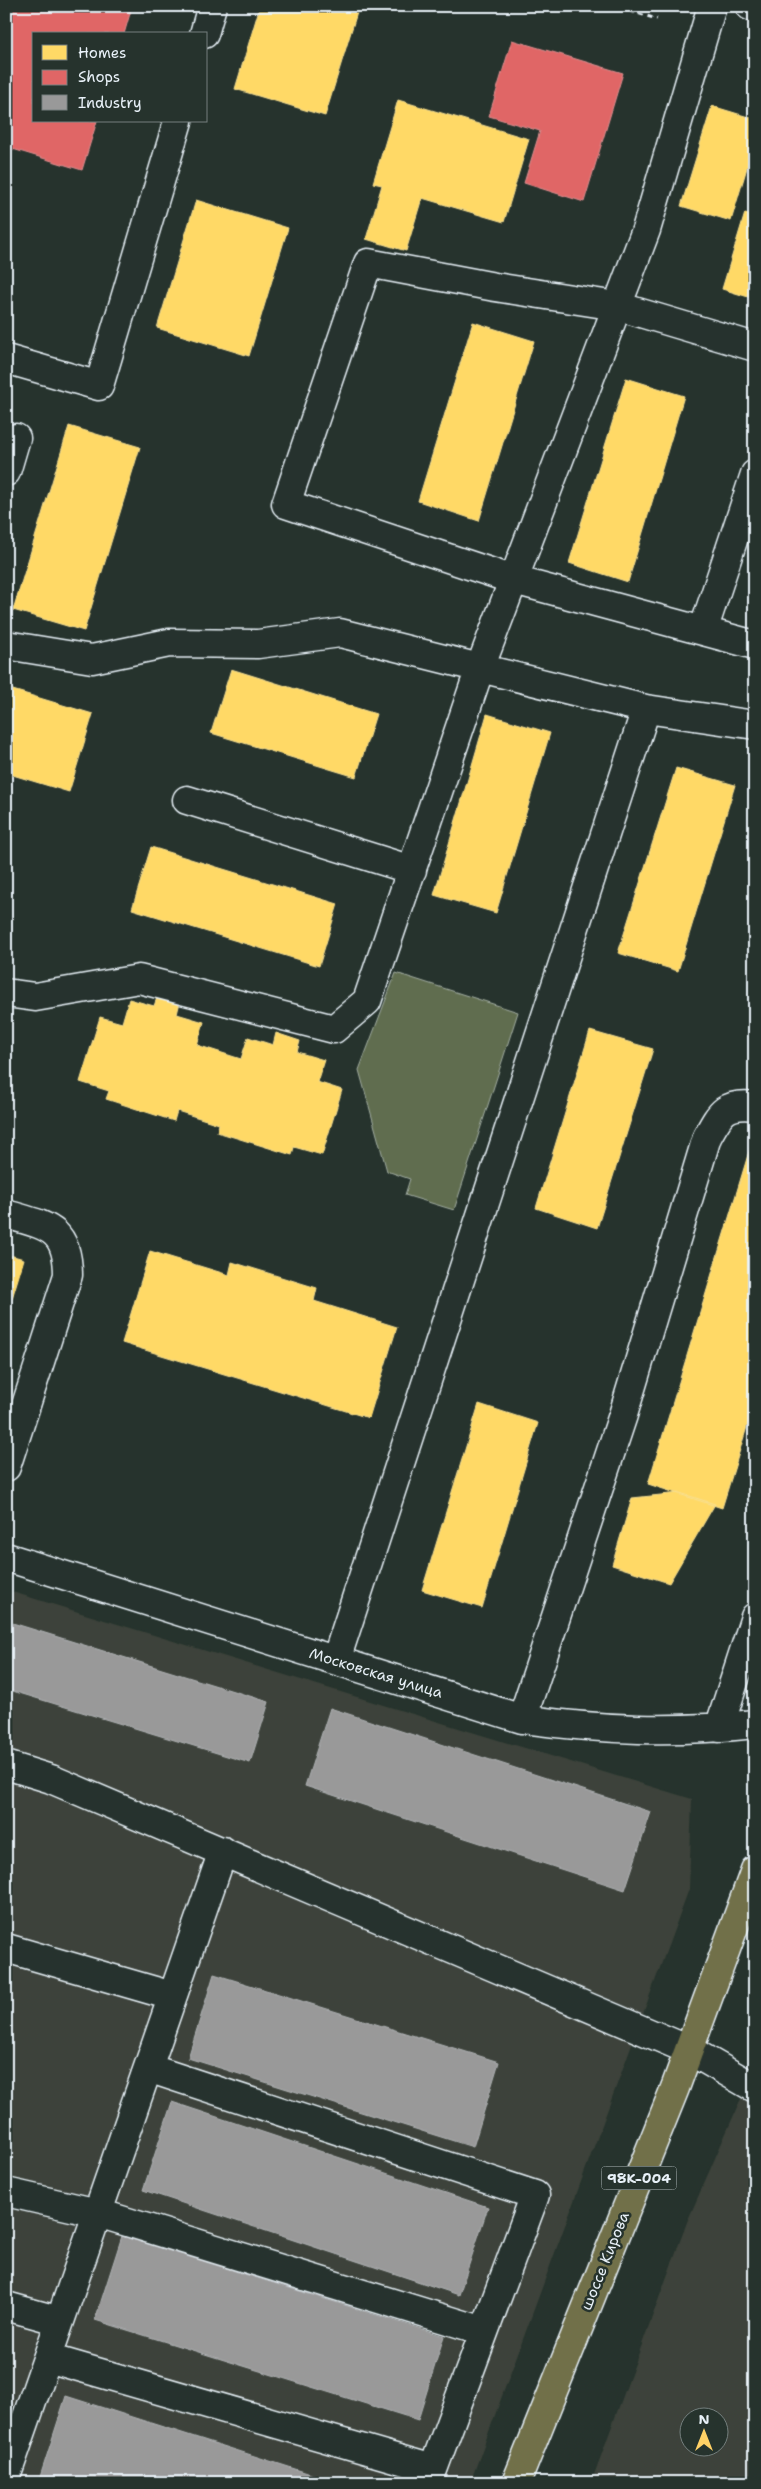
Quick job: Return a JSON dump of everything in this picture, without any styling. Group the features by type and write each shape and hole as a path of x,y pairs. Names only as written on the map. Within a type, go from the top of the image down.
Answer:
{"main road":[{"name":"шоссе Кирова","path":"516,2483 690,2050 755,1870"}],"street":[{"path":"205,32 212,6"},
{"path":"6,993 35,997 139,979 334,1029 367,1001 480,668 646,230 712,6"},
{"path":"750,6 755,8"},
{"path":"6,359 99,386 178,122"},
{"path":"755,346 617,306 495,287 368,263 286,504 514,580 755,645"},
{"path":"6,472 16,438"},
{"path":"703,631 755,474"},
{"path":"6,645 92,660 169,643 258,644 340,633 646,709 755,725"},
{"path":"336,1660 646,709"},
{"path":"187,800 412,870"},
{"path":"522,1719 623,1415 707,1137 721,1112 738,1104 755,1106"},
{"path":"6,1214 46,1226 59,1238 68,1255 68,1275 6,1468"},
{"name":"Московская улица","path":"6,1557 522,1719 593,1728 650,1730 720,1728 755,1724"},
{"path":"720,1728 755,1617"},
{"path":"6,1766 51,1779 690,2050 755,2088"},
{"path":"6,2478 223,1851"},
{"path":"6,1948 172,1996"},
{"path":"48,2358 430,2476 535,2195 148,2068"},
{"path":"6,2192 98,2213 484,2331"},
{"path":"6,2306 60,2321"}],"path":[{"path":"613,6 657,19"}],"shaded area":[{"path":"6,1590 692,1799 689,1889 470,2483 6,2483"},
{"path":"755,2067 755,2483 591,2483 687,2222"}],"green space":[{"path":"396,973 518,1012 454,1210 405,1195 410,1179 387,1171 359,1070"}],"building: Homes":[{"path":"260,6 359,6 325,116 235,89"},
{"path":"398,100 529,139 504,222 422,198 406,251 366,239 382,185 373,183"},
{"path":"712,106 755,119 755,141 731,221 681,206"},
{"path":"196,200 288,228 249,356 157,328"},
{"path":"745,213 755,216 755,299 722,289"},
{"path":"473,322 534,341 479,521 418,501"},
{"path":"626,378 684,396 628,582 569,563"},
{"path":"69,426 140,447 84,631 13,610"},
{"path":"231,669 376,714 356,777 211,733"},
{"path":"6,688 93,714 69,792 6,773"},
{"path":"487,714 550,733 496,913 434,895"},
{"path":"676,768 735,785 678,971 618,953"},
{"path":"151,847 338,904 319,966 132,909"},
{"path":"158,995 180,1002 177,1014 204,1022 197,1045 241,1059 248,1037 273,1045 276,1033 300,1041 297,1052 324,1060 317,1082 342,1090 322,1155 294,1147 292,1155 217,1132 219,1124 177,1111 174,1121 106,1099 109,1091 80,1082 100,1017 122,1023 129,999 154,1006"},
{"path":"590,1031 653,1049 597,1228 536,1208"},
{"path":"751,1145 755,1146 755,1401 722,1508 648,1484"},
{"path":"150,1251 229,1275 232,1262 317,1288 314,1301 397,1327 369,1418 122,1343"},
{"path":"6,1254 24,1259 6,1318"},
{"path":"479,1404 538,1423 482,1608 422,1590"},
{"path":"680,1493 715,1504 669,1583 612,1565 632,1498"}],"building: Shops":[{"path":"6,6 118,6 131,10 125,32 32,32 32,122 97,122 82,170 6,147"},
{"path":"512,40 623,73 584,202 524,183 540,131 489,116"}],"building: Industry":[{"path":"6,1621 269,1702 250,1763 6,1689"},
{"path":"330,1708 651,1812 625,1890 305,1786"},
{"path":"214,1974 499,2062 473,2147 188,2058"},
{"path":"172,2102 488,2207 459,2295 143,2190"},
{"path":"122,2236 444,2336 418,2420 95,2320"},
{"path":"66,2396 339,2483 38,2483"}]}
